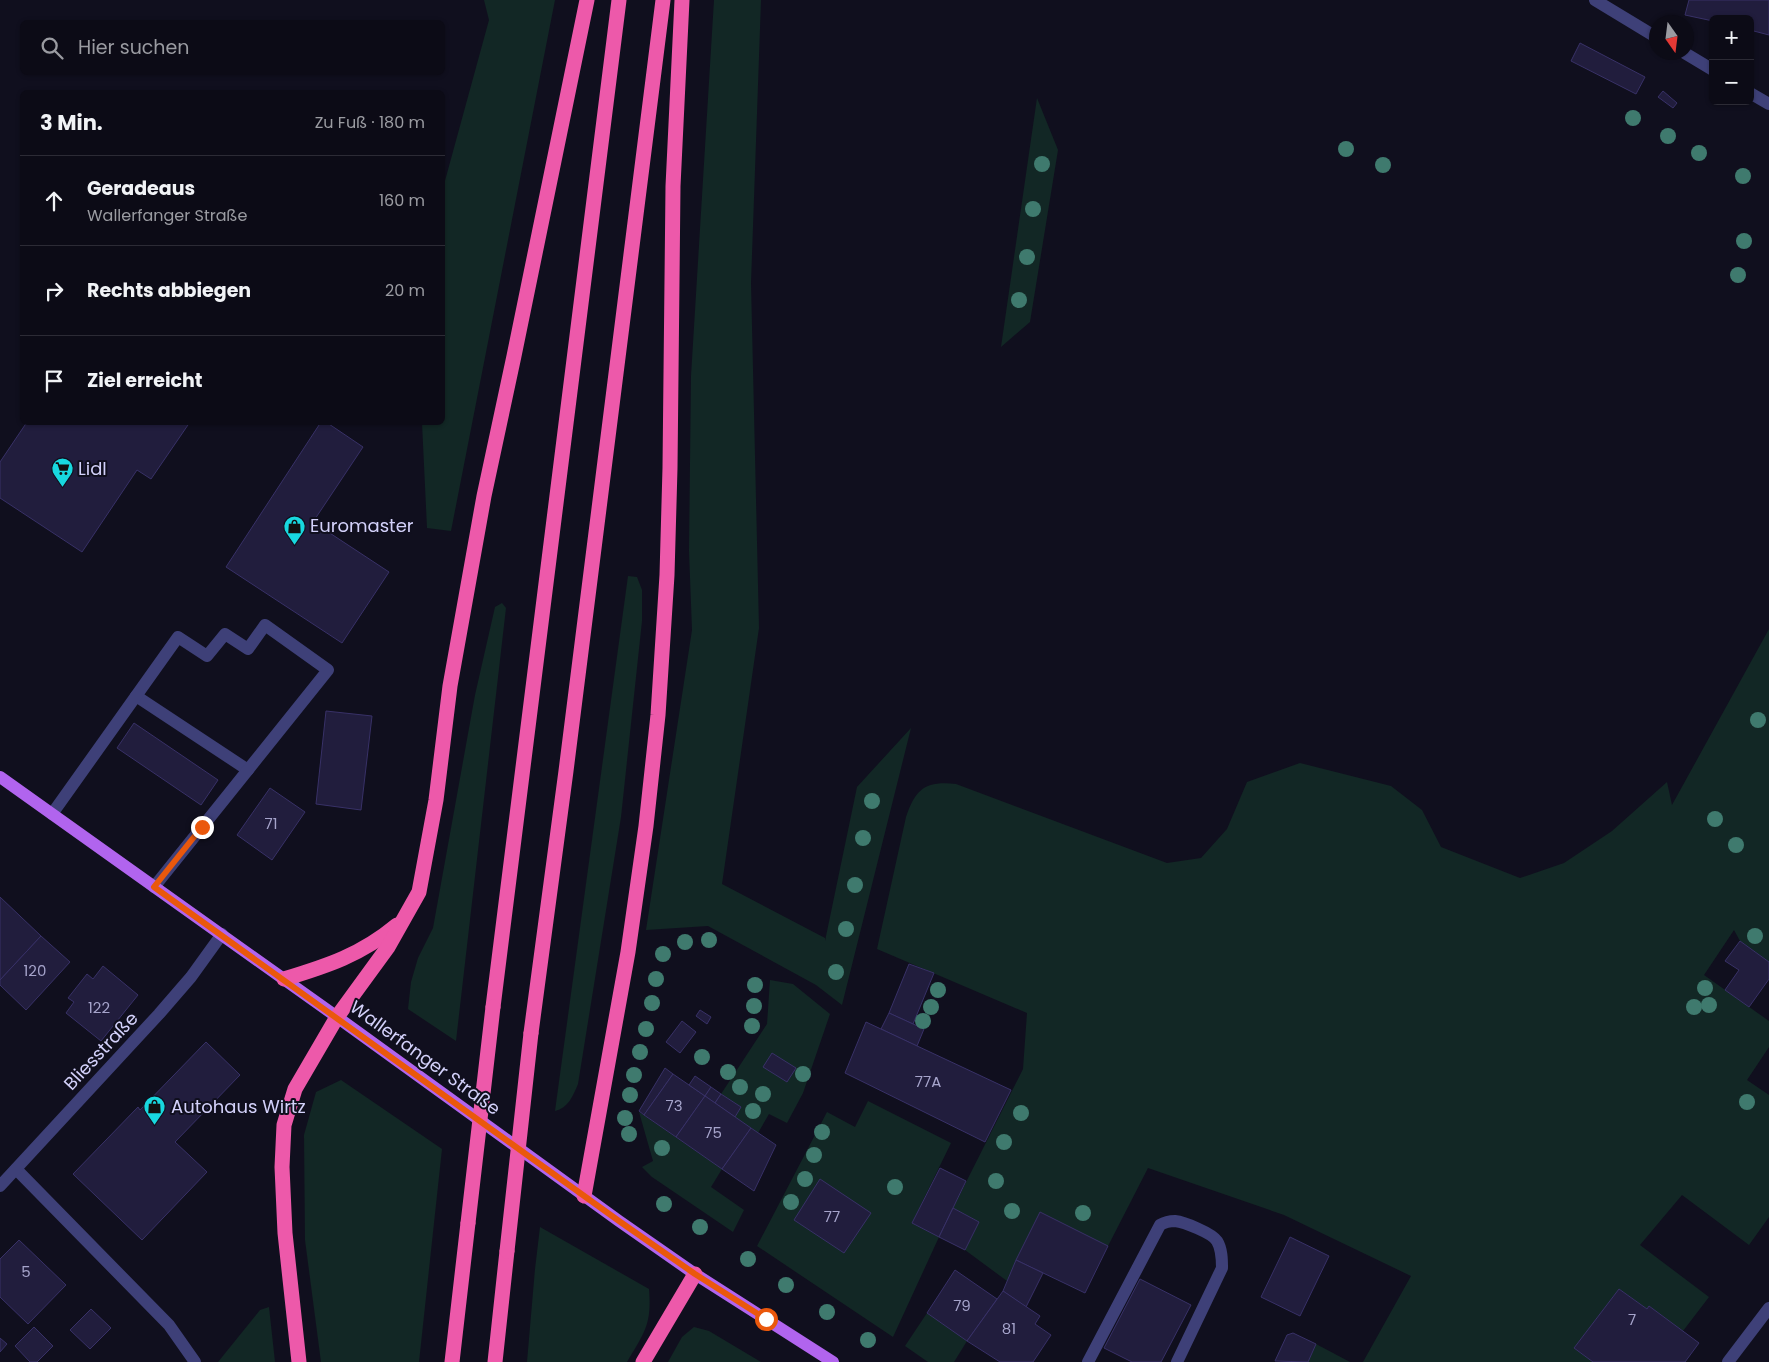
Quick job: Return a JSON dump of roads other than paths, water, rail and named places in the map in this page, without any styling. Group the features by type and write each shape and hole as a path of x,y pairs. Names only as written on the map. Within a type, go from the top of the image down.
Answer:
{"highway":[{"path":"299,1362 284,1233 282,1167 284,1125 296,1089 337,1017 388,947 419,892 425,868 436,800 450,686 484,496 588,0"},
{"path":"452,1362 493,1007 619,0"},
{"path":"495,1362 531,1033 574,713 663,0"},
{"path":"584,1196 628,952 646,826 658,715 667,575 673,186 682,0"},
{"path":"284,979 331,965 383,937 404,920"},
{"path":"643,1362 695,1274"}],"main road":[{"name":"Wallerfanger Straße","path":"0,777 695,1274 833,1362"}],"street":[{"path":"1596,0 1649,32"},
{"path":"1694,59 1709,68"},
{"path":"1754,95 1769,104"},
{"path":"52,814 178,637 207,656 225,634 248,648 265,625 328,670 154,887"},
{"path":"136,696 248,770"},
{"name":"Bliesstraße","path":"0,1186 159,1014 191,977 222,934"},
{"path":"16,1170 169,1325 195,1362"},
{"path":"1088,1362 1160,1225 1167,1221 1177,1221 1210,1234 1217,1241 1221,1254 1222,1268 1177,1362"},
{"path":"1728,1362 1769,1308"}],"place":[{"name":"Lidl","path":"62,488"},
{"name":"Euromaster","path":"294,545"},
{"name":"Autohaus Wirtz","path":"155,1126"}]}
